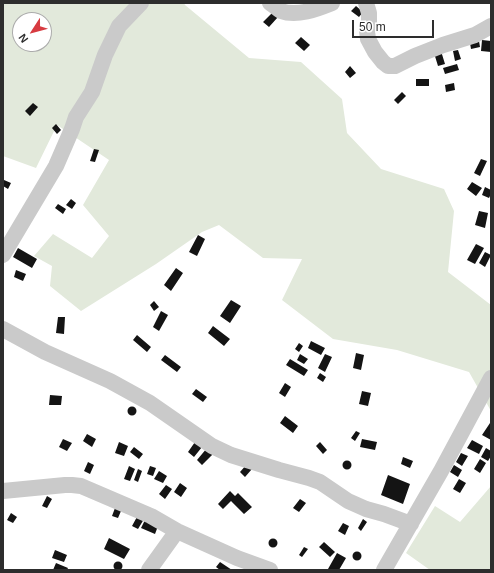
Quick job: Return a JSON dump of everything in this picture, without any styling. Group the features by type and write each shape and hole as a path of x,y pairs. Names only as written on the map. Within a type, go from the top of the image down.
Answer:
{"street":[{"path":"3,255 56,166 76,117 92,92 105,55 119,26 141,3"},
{"path":"270,3 280,10 292,13 318,9 332,3"},
{"path":"366,3 369,17 367,31 368,39 375,52 388,66 395,66 443,45 475,35 491,26"},
{"path":"4,331 150,403 212,446 230,456 320,482 348,500 366,509 410,524"},
{"path":"384,570 441,471 491,378"},
{"path":"3,491 65,485 81,486 151,516 177,531 237,558 270,570"},
{"path":"149,570 177,531"}],"shaded area":[{"path":"3,3 184,3 249,58 301,62 342,99 347,133 381,169 444,189 454,211 448,272 491,305 491,411 469,372 397,350 333,339 282,300 302,259 263,258 219,225 202,232 156,264 81,311 50,286 52,266 34,256 53,234 92,258 109,236 83,205 109,160 57,125 36,168 3,156"},
{"path":"491,486 491,570 430,570 406,553 435,506 460,522"}],"building":[{"path":"356,6 363,12 359,17 351,11"},
{"path":"273,12 278,17 269,27 263,22"},
{"path":"301,37 310,45 304,51 295,43"},
{"path":"482,40 491,41 491,52 481,51"},
{"path":"479,41 480,47 471,49 470,43"},
{"path":"458,50 461,59 455,61 453,51"},
{"path":"441,51 445,64 438,66 434,53"},
{"path":"457,64 459,70 445,74 443,68"},
{"path":"350,66 356,73 350,78 345,72"},
{"path":"416,79 429,79 429,86 416,86"},
{"path":"454,83 455,90 446,92 445,85"},
{"path":"402,92 406,96 398,104 394,100"},
{"path":"33,103 38,107 30,116 25,111"},
{"path":"56,124 61,130 57,134 52,128"},
{"path":"94,149 99,150 95,162 90,161"},
{"path":"481,159 487,161 480,176 474,173"},
{"path":"4,180 11,183 8,189 3,186"},
{"path":"472,182 482,188 476,196 467,189"},
{"path":"485,187 491,190 489,198 482,195"},
{"path":"71,199 76,203 72,209 66,205"},
{"path":"58,204 66,209 63,214 55,208"},
{"path":"479,211 488,213 485,228 475,225"},
{"path":"198,235 205,239 197,256 189,252"},
{"path":"476,244 484,248 475,264 467,260"},
{"path":"18,248 37,259 32,268 13,257"},
{"path":"485,252 491,255 485,267 479,263"},
{"path":"176,268 183,273 171,291 164,285"},
{"path":"16,270 26,274 23,281 14,277"},
{"path":"231,300 241,306 230,323 220,316"},
{"path":"154,301 159,307 154,311 150,305"},
{"path":"161,311 168,315 159,331 153,327"},
{"path":"58,317 65,317 64,334 56,333"},
{"path":"213,326 230,339 224,346 208,333"},
{"path":"137,335 151,347 147,352 133,340"},
{"path":"311,341 325,348 321,355 308,348"},
{"path":"299,343 303,346 299,352 295,349"},
{"path":"356,353 364,355 361,370 353,368"},
{"path":"300,354 308,359 304,364 297,360"},
{"path":"325,354 332,357 325,372 318,368"},
{"path":"165,355 181,367 177,372 161,360"},
{"path":"290,359 308,370 304,376 286,365"},
{"path":"320,373 326,377 323,382 317,378"},
{"path":"285,383 291,387 285,397 279,393"},
{"path":"196,389 207,397 203,402 192,394"},
{"path":"362,391 371,393 368,406 359,404"},
{"path":"50,395 62,396 61,405 49,405"},
{"path":"130,407 134,407 136,411 134,415 130,415 128,413 128,409"},
{"path":"285,416 298,426 293,433 280,423"},
{"path":"490,423 491,424 491,440 482,435"},
{"path":"356,431 360,433 355,441 351,438"},
{"path":"87,434 96,439 92,447 83,441"},
{"path":"63,439 72,443 67,451 59,447"},
{"path":"362,439 377,442 375,450 360,447"},
{"path":"472,440 483,446 479,454 467,448"},
{"path":"119,442 128,446 124,456 115,453"},
{"path":"195,442 202,447 194,457 188,452"},
{"path":"320,442 327,450 323,454 316,446"},
{"path":"134,447 143,454 139,459 130,452"},
{"path":"207,448 213,454 202,465 197,460"},
{"path":"486,448 491,451 491,456 488,461 481,457"},
{"path":"461,453 468,456 462,466 456,462"},
{"path":"403,457 413,461 410,468 401,464"},
{"path":"480,459 486,463 480,473 474,469"},
{"path":"345,461 349,461 351,465 349,469 345,469 343,467 343,463"},
{"path":"88,462 94,465 90,474 84,471"},
{"path":"247,464 252,469 245,477 240,472"},
{"path":"454,465 462,470 458,477 450,472"},
{"path":"129,466 135,469 130,481 124,479"},
{"path":"150,466 156,468 153,476 147,474"},
{"path":"138,469 142,471 138,482 134,480"},
{"path":"159,471 167,476 163,483 154,479"},
{"path":"388,475 410,484 403,504 381,495"},
{"path":"459,479 466,483 460,493 453,489"},
{"path":"180,483 187,488 181,497 174,492"},
{"path":"166,485 172,489 165,499 159,494"},
{"path":"230,491 235,496 238,493 252,507 244,514 231,501 223,509 218,504"},
{"path":"47,496 52,499 47,508 42,506"},
{"path":"300,499 306,503 299,512 293,508"},
{"path":"115,508 121,511 118,518 112,516"},
{"path":"11,513 17,517 13,523 7,520"},
{"path":"138,515 144,519 138,529 132,526"},
{"path":"363,519 367,522 361,531 358,528"},
{"path":"145,520 158,526 155,534 141,528"},
{"path":"343,523 349,526 345,535 338,531"},
{"path":"109,538 130,549 124,559 104,549"},
{"path":"271,539 275,539 277,543 275,547 271,547 269,545 269,541"},
{"path":"324,542 335,552 330,557 319,547"},
{"path":"304,547 308,549 302,557 299,555"},
{"path":"55,550 67,555 64,562 52,558"},
{"path":"355,552 359,552 361,556 359,560 355,560 353,558 353,554"},
{"path":"337,553 346,558 339,570 329,570 328,569"},
{"path":"116,562 120,562 122,566 120,570 116,570 114,568 114,564"},
{"path":"220,562 232,570 220,570 216,567"},
{"path":"56,563 68,568 67,570 53,570"}]}
